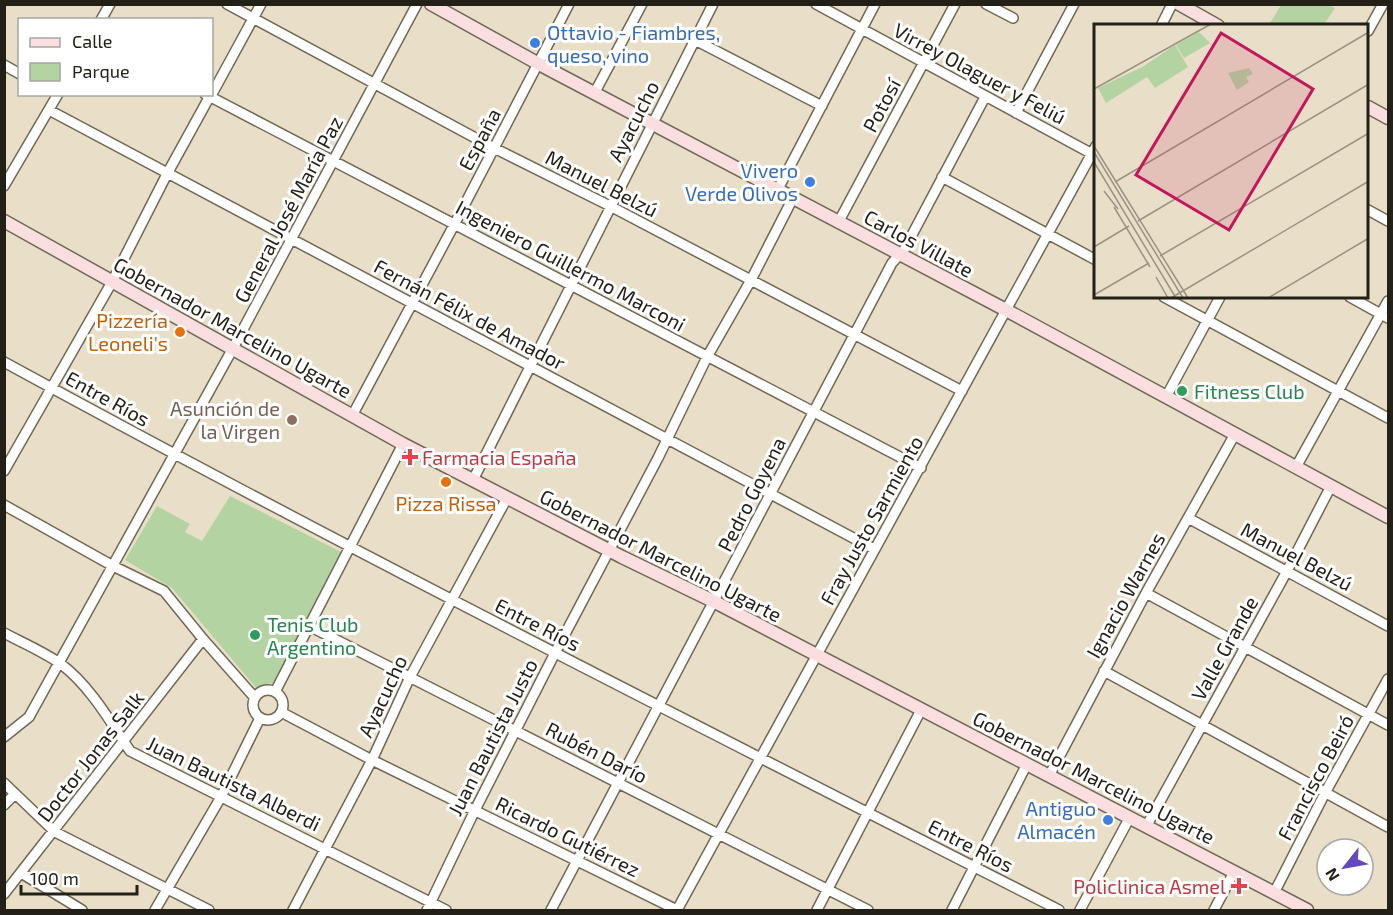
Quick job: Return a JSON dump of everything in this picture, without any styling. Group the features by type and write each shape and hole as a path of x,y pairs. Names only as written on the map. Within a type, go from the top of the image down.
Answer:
{"street":[{"path":"102,18 110,4"},
{"name":"Manuel Belzú","path":"226,4 494,148 610,206 962,391"},
{"path":"213,88 261,4"},
{"name":"General José María Paz","path":"4,737 29,717 232,350 417,4"},
{"name":"Carlos Villate","path":"431,4 539,64 1006,310 1389,517"},
{"name":"España","path":"352,416 539,64 568,4"},
{"path":"595,92 642,4"},
{"name":"Ayacucho","path":"473,480 712,4"},
{"name":"Virrey Olaguer y Feliú","path":"816,4 985,97 1094,152"},
{"path":"778,189 875,4"},
{"name":"Potosí","path":"838,223 955,4"},
{"path":"986,4 1012,18"},
{"path":"1016,113 1074,4"},
{"path":"1162,24 1172,4"},
{"path":"1179,4 1214,24"},
{"path":"1369,30 1384,9"},
{"path":"695,40 822,106"},
{"path":"4,65 18,73"},
{"path":"4,186 56,96"},
{"path":"4,471 112,282 208,96"},
{"name":"Ingeniero Guillermo Marconi","path":"211,96 921,468"},
{"name":"Pedro Goyena","path":"551,910 715,603 854,334 892,263 904,250 985,97"},
{"path":"1369,107 1389,118"},
{"name":"Fernán Félix de Amador","path":"49,110 874,549"},
{"name":"Fray Justo Sarmiento","path":"677,910 874,549 1094,154"},
{"path":"942,177 1094,259"},
{"name":"Juan Bautista Justo","path":"429,907 475,810 555,653 668,438 707,357 751,280 793,198"},
{"path":"1369,211 1389,221"},
{"name":"Gobernador Marcelino Ugarte","path":"4,221 403,444 1147,825 1307,910"},
{"path":"1166,298 1389,418"},
{"path":"1166,397 1220,298"},
{"path":"1352,298 1385,316"},
{"path":"1296,467 1385,316 1389,301"},
{"name":"Entre Ríos","path":"4,362 174,455 451,599 1059,910"},
{"name":"Ignacio Warnes","path":"1049,776 1146,592 1235,434"},
{"path":"275,692 403,444"},
{"name":"Valle Grande","path":"1147,825 1287,572 1331,486"},
{"name":"Ayacucho","path":"293,910 372,760 410,677 507,498"},
{"path":"4,506 113,566 164,591 255,698"},
{"name":"Manuel Belzú","path":"1188,518 1389,626"},
{"path":"1146,592 1389,725"},
{"name":"Rubén Darío","path":"309,626 868,910"},
{"name":"Juan Bautista Alberdi","path":"4,633 59,663 74,675 115,727 130,751 326,849 429,907 446,910"},
{"name":"Doctor Jonas Salk","path":"4,894 203,639"},
{"path":"1104,671 1389,827"},
{"name":"Francisco Beiró","path":"1274,893 1325,793 1389,678"},
{"path":"266,690 275,692 283,703 282,712 275,719 260,718 253,707 255,698 266,690"},
{"path":"817,910 921,710"},
{"name":"Ricardo Gutiérrez","path":"282,712 372,760 677,910"},
{"path":"155,910 221,797 260,718"},
{"path":"952,910 1027,764"},
{"path":"4,783 54,832 209,910"},
{"path":"4,805 15,794"},
{"path":"1080,910 1130,817"},
{"path":"1215,910 1234,872"},
{"path":"21,873 82,910"}],"green space":[{"path":"1281,5 1329,5 1335,8 1325,24 1270,24"},
{"name":"Tenis Club Argentino","path":"230,496 341,552 274,683 267,684 258,690 172,588 125,560 157,506 190,524 185,532 202,541"}],"place":[{"name":"Ottavio - Fiambres, queso, vino","path":"535,43"},
{"name":"Vivero Verde Olivos","path":"810,182"},
{"name":"Pizzería Leoneli's","path":"180,332"},
{"name":"Fitness Club","path":"1182,391"},
{"name":"Asunción de la Virgen","path":"292,420"},
{"name":"Farmacia España","path":"410,457"},
{"name":"Pizza Rissa","path":"446,482"},
{"name":"Tenis Club Argentino","path":"255,635"},
{"name":"Antiguo Almacén","path":"1108,820"},
{"name":"Policlinica Asmel","path":"1239,886"}]}
